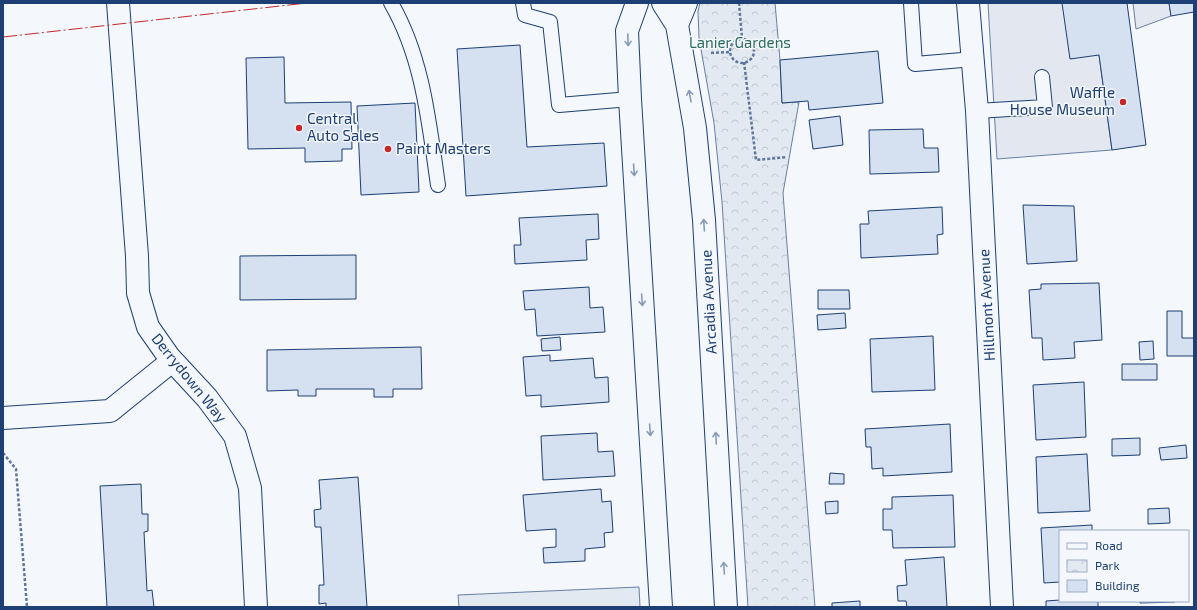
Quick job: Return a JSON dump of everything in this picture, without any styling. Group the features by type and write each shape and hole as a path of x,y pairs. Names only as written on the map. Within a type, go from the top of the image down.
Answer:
{"street":[{"name":"Derrydown Way","path":"118,3 137,256 138,293 148,327 172,361 207,398 235,436 250,488 256,607"},
{"path":"637,3 627,31 661,607"},
{"name":"Arcadia Avenue","path":"663,3 677,25 695,128 704,220 726,607"},
{"path":"677,25 686,3"},
{"name":"Hillmont Avenue","path":"968,3 974,58 977,111 1002,607"},
{"path":"3,418 110,411 172,361"}],"lane":[{"path":"391,3 403,26 424,87 438,185"},
{"path":"523,3 524,15 550,22 559,105 630,99"},
{"path":"911,3 915,64 974,58"},
{"path":"977,111 1045,106 1042,77"}],"path":[{"path":"739,3 742,38"},
{"path":"742,38 749,41 754,46 755,53 752,58 744,62 738,61 732,57 730,52 732,46 742,38"},
{"path":"709,53 730,52"},
{"path":"744,62 756,160 787,157"},
{"path":"3,453 16,469 27,607"}],"green space":[{"name":"Lanier Gardens","path":"700,3 775,3 782,103 799,102 783,193 815,607 748,607 722,202 714,123 699,38 698,11"},
{"path":"639,587 640,607 459,607 458,595"}],"shaded area":[{"path":"988,3 1062,3 1099,55 1112,150 997,159"},
{"path":"1133,3 1169,3 1171,16 1136,29"}],"building":[{"name":"Waffle House Museum","path":"1062,3 1127,3 1146,145 1112,150 1099,55 1070,59"},
{"path":"1169,3 1194,3 1194,12 1171,16"},
{"path":"520,45 527,147 604,143 607,186 466,196 457,49"},
{"path":"878,51 883,103 809,110 808,101 782,103 780,60"},
{"name":"Central Auto Sales","path":"284,57 285,103 351,102 352,149 342,149 342,161 305,162 305,148 248,149 246,58"},
{"name":"Paint Masters","path":"415,103 419,192 361,195 357,106"},
{"path":"840,116 843,145 813,149 809,120"},
{"path":"923,129 924,148 938,148 939,172 870,174 869,130"},
{"path":"1023,205 1074,206 1077,261 1027,264"},
{"path":"942,207 943,234 937,235 938,254 861,258 860,224 869,224 868,211"},
{"path":"598,214 599,239 586,240 587,260 515,264 514,245 521,245 519,218"},
{"path":"356,255 356,299 240,300 240,256"},
{"path":"1099,283 1102,340 1074,342 1075,358 1043,360 1042,338 1032,338 1029,290 1041,289 1041,284"},
{"path":"589,287 590,308 603,307 605,332 537,336 535,309 525,310 523,291"},
{"path":"818,290 849,290 850,309 818,309"},
{"path":"1167,311 1182,311 1182,338 1194,338 1194,356 1167,356"},
{"path":"845,313 846,328 818,330 817,315"},
{"path":"933,336 935,390 872,392 870,339"},
{"path":"560,337 561,350 542,351 541,339"},
{"path":"1153,341 1154,359 1140,360 1139,342"},
{"path":"421,347 422,389 393,389 393,397 374,397 374,389 316,389 316,396 298,396 298,390 267,391 267,350"},
{"path":"550,355 550,361 593,358 595,378 608,377 609,402 541,407 541,395 526,396 523,357"},
{"path":"1122,364 1157,364 1157,380 1122,380"},
{"path":"1084,382 1086,437 1036,440 1033,385"},
{"path":"950,424 952,472 883,476 883,468 872,469 871,447 866,447 865,429"},
{"path":"597,433 598,452 613,451 615,476 543,480 541,436"},
{"path":"1140,438 1140,455 1112,456 1112,439"},
{"path":"1186,445 1187,458 1161,460 1159,448"},
{"path":"1087,454 1090,511 1038,513 1036,457"},
{"path":"830,473 844,474 844,484 829,484"},
{"path":"358,477 367,607 326,607 326,603 319,604 319,585 324,585 321,527 315,527 314,510 321,509 319,480"},
{"path":"141,484 142,514 148,514 148,531 144,532 147,591 152,590 154,607 107,607 100,486"},
{"path":"601,489 602,502 611,501 613,532 604,533 605,547 585,549 585,561 544,563 543,548 556,547 556,529 526,531 523,495"},
{"path":"953,495 955,547 893,548 892,530 883,530 883,509 892,509 892,497"},
{"path":"838,501 838,513 826,514 825,502"},
{"path":"1169,508 1170,523 1148,524 1148,509"},
{"path":"1092,525 1092,530 1059,530 1059,582 1044,583 1041,528"},
{"path":"944,557 947,607 907,607 906,601 898,601 897,586 907,585 905,560"},
{"path":"860,601 860,607 832,607 832,603"},
{"path":"1046,601 1098,602 1098,607 1046,607"},
{"path":"1140,602 1175,602 1140,603"}],"power":[{"path":"3,37 307,3"}],"place":[{"name":"Waffle House Museum","path":"1123,102"},
{"name":"Central Auto Sales","path":"299,128"},
{"name":"Paint Masters","path":"388,149"}]}
